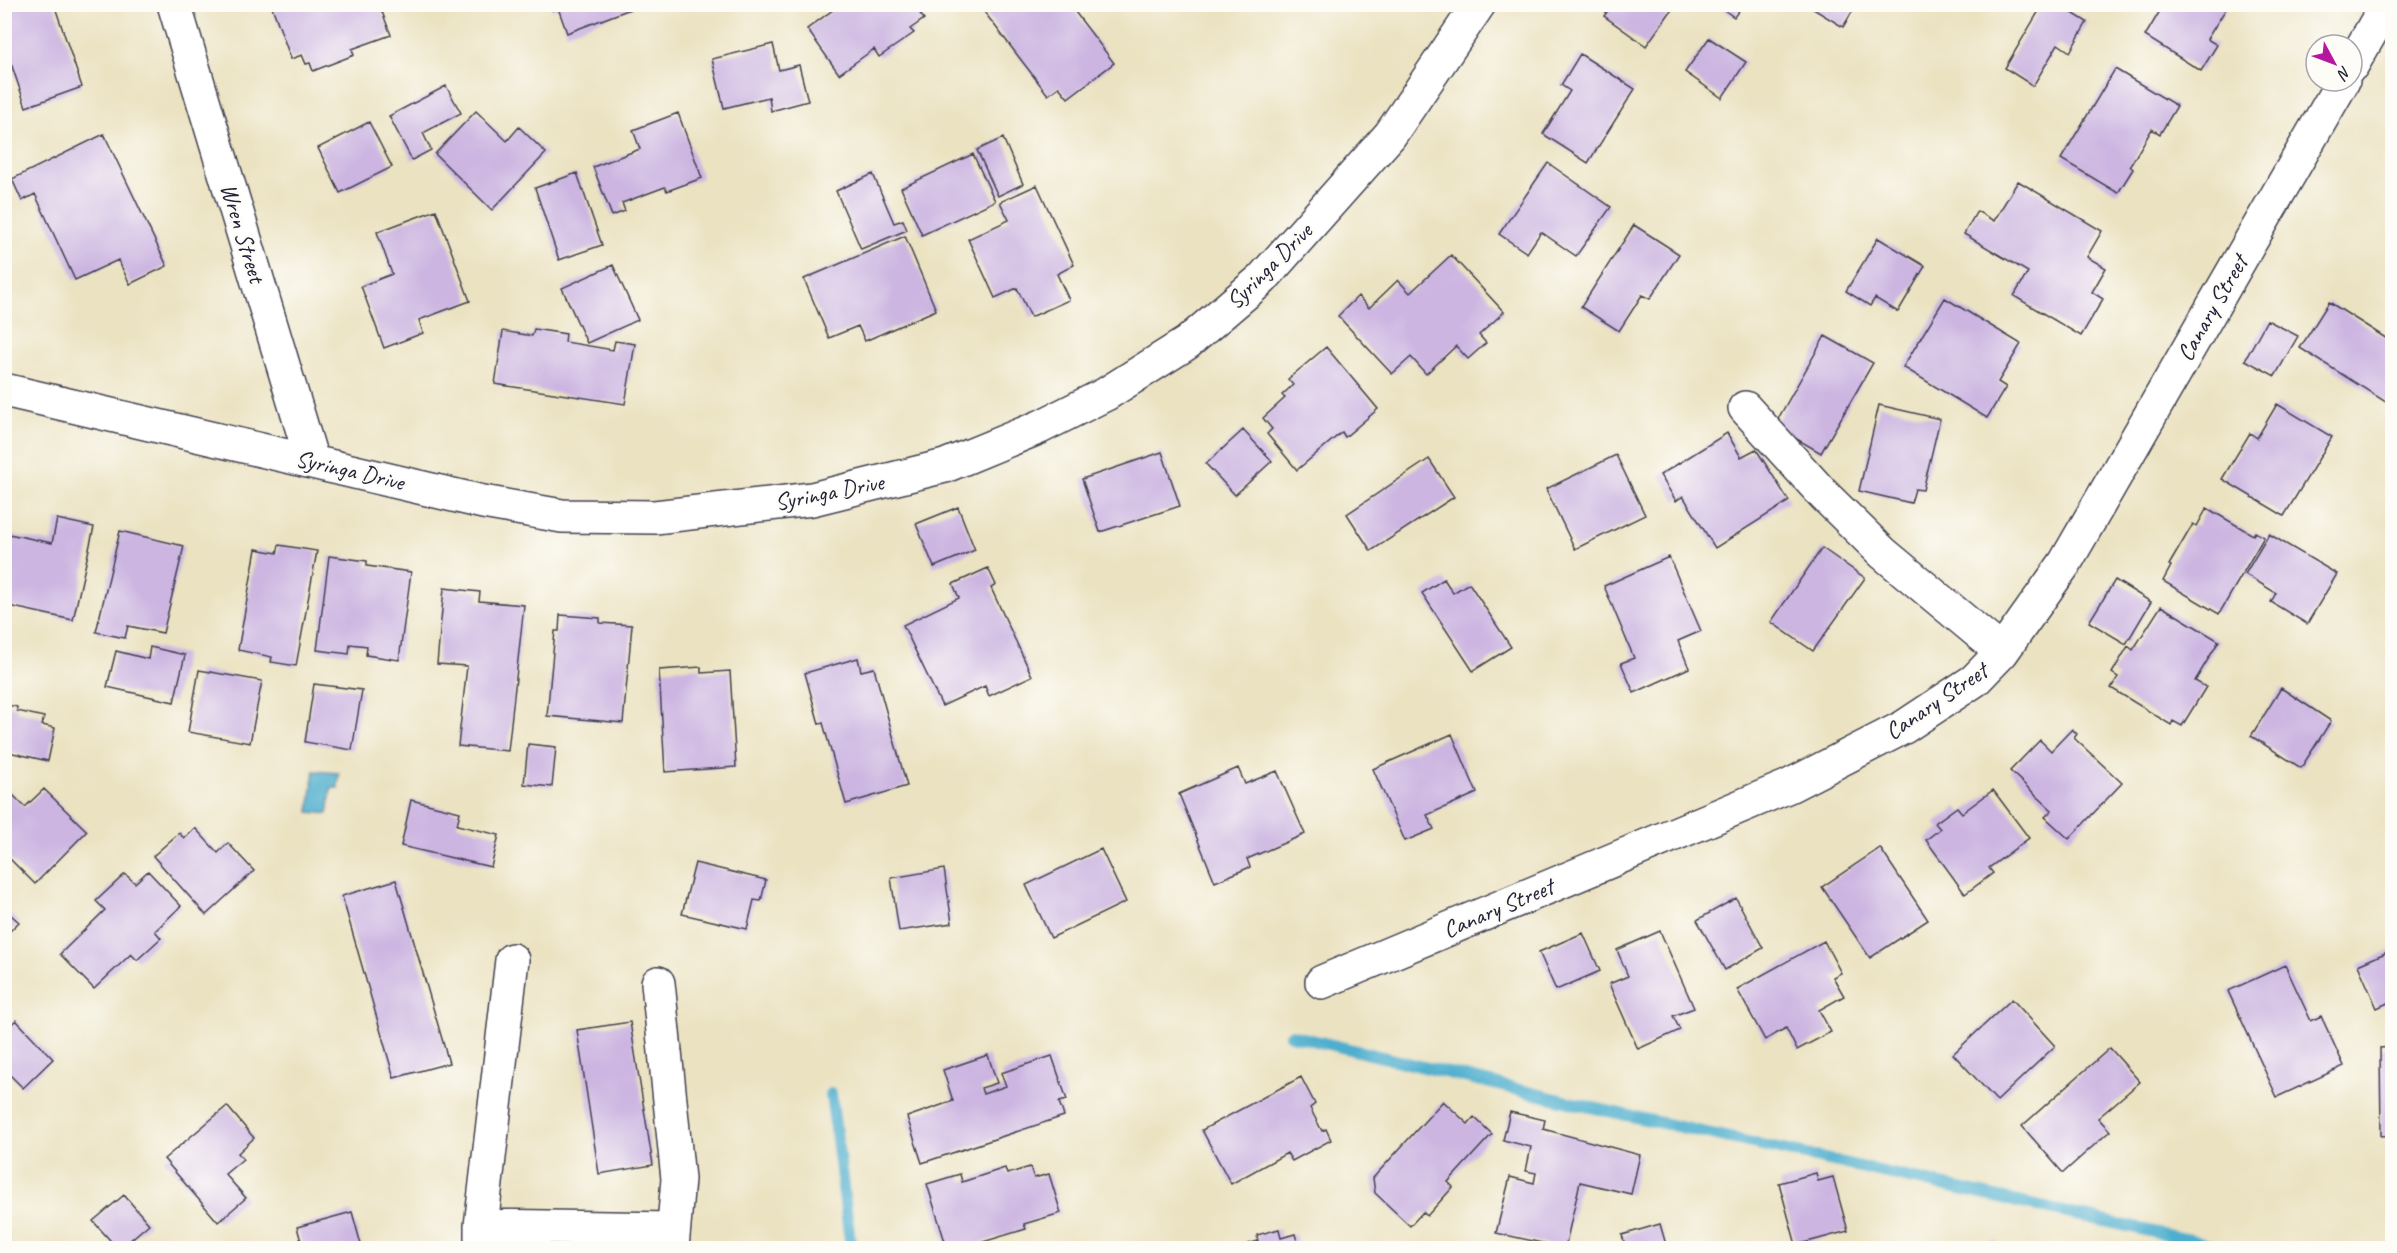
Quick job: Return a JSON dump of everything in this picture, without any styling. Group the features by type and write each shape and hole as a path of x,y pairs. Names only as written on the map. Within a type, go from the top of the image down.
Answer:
{"street":[{"name":"Wren Street","path":"174,4 312,461"},
{"name":"Syringa Drive","path":"4,390 483,502 562,516 655,517 812,499 945,466 1040,427 1106,394 1187,343 1262,279 1390,135 1479,4"},
{"path":"2364,44 2387,4"},
{"name":"Canary Street","path":"1322,982 1789,786 1904,727 1975,680 2002,652 2065,563 2336,93"},
{"path":"1745,408 1824,495 1883,553 2002,652"},
{"path":"512,960 481,1237 672,1239 678,1179 658,983"}],"water":[{"path":"314,771 339,773 338,788 331,788 328,814 309,812"}],"building":[{"path":"16,4 54,4 82,87 26,107 4,43 4,8"},
{"path":"271,4 379,4 391,35 352,49 354,55 313,71 310,63 306,64 302,55 291,59"},
{"path":"550,4 632,4 633,8 567,33 558,8 552,10"},
{"path":"841,4 913,4 924,19 910,29 914,33 879,57 874,49 839,74 807,29"},
{"path":"987,4 1069,4 1114,63 1068,98 1059,87 1048,95 982,9"},
{"path":"1613,4 1676,4 1646,46 1604,16"},
{"path":"1805,4 1857,4 1843,27"},
{"path":"2043,4 2058,4 2087,22 2070,52 2058,44 2033,86 2005,68"},
{"path":"2164,4 2229,4 2207,39 2217,45 2201,71 2145,36"},
{"path":"1717,5 1743,5 1734,17"},
{"path":"1709,38 1746,62 1722,98 1685,72"},
{"path":"773,44 779,70 799,65 808,101 771,111 769,97 724,108 712,59"},
{"path":"1580,54 1635,89 1588,163 1543,134 1570,91 1561,85"},
{"path":"2115,69 2177,106 2160,134 2152,129 2130,166 2133,169 2118,193 2061,159"},
{"path":"446,86 461,113 423,133 431,150 412,160 389,116"},
{"path":"476,111 507,141 519,127 546,153 492,210 435,154"},
{"path":"678,113 702,178 667,191 665,187 622,203 625,211 612,216 593,167 640,149 633,130"},
{"path":"369,122 392,167 340,193 318,148"},
{"path":"104,134 167,266 130,284 118,260 75,280 35,194 22,201 12,179"},
{"path":"1003,138 1023,184 998,196 977,150"},
{"path":"973,154 995,201 922,235 901,188"},
{"path":"1548,163 1611,207 1576,256 1541,232 1527,253 1499,234"},
{"path":"577,173 602,245 559,260 535,188"},
{"path":"873,174 894,223 903,220 907,230 861,249 836,191"},
{"path":"2018,181 2102,231 2087,257 2106,268 2092,292 2103,299 2081,336 2014,296 2028,272 1964,234 1977,211 1994,221"},
{"path":"1037,185 1074,265 1057,274 1069,300 1031,317 1017,288 995,298 968,239 1009,220 1000,202"},
{"path":"436,210 470,301 419,320 423,333 384,348 361,286 392,274 377,232"},
{"path":"1634,225 1679,254 1650,299 1642,295 1619,331 1581,307"},
{"path":"905,236 936,310 865,341 858,326 829,338 804,279"},
{"path":"1878,238 1925,266 1898,312 1875,298 1870,306 1846,291"},
{"path":"1451,255 1504,312 1479,335 1486,343 1468,359 1456,346 1426,374 1411,357 1392,374 1338,316 1358,296 1369,308 1398,280 1410,293"},
{"path":"613,265 638,320 587,343 562,288"},
{"path":"1945,298 2021,344 1998,382 2006,387 1987,418 1903,367"},
{"path":"2329,302 2392,342 2392,406 2300,348"},
{"path":"2267,320 2298,336 2275,376 2245,360"},
{"path":"534,329 566,334 565,342 613,350 615,341 635,344 625,404 495,384 503,331 532,336"},
{"path":"1825,336 1873,363 1821,453 1774,426"},
{"path":"1326,347 1378,409 1345,437 1342,432 1297,470 1267,434 1272,429 1263,418 1285,398 1282,395 1293,385 1288,379"},
{"path":"2277,404 2332,437 2284,516 2222,479 2250,433 2257,438"},
{"path":"1879,405 1940,419 1923,490 1915,489 1911,503 1859,491"},
{"path":"1243,430 1272,461 1235,495 1206,464"},
{"path":"1727,433 1741,457 1756,449 1789,501 1715,548 1683,496 1676,501 1660,475"},
{"path":"1162,452 1180,506 1100,532 1082,479"},
{"path":"1616,455 1645,515 1575,549 1546,489"},
{"path":"1429,459 1454,497 1371,551 1347,514"},
{"path":"958,507 975,550 934,567 916,524"},
{"path":"2207,508 2253,535 2255,532 2264,537 2219,614 2163,581 2171,566 2169,565 2193,524 2197,526"},
{"path":"57,519 94,527 73,620 4,605 4,533 52,543"},
{"path":"120,531 184,546 163,633 128,626 125,638 96,632"},
{"path":"2269,534 2337,574 2307,624 2271,602 2276,593 2245,574"},
{"path":"279,545 317,551 296,666 271,662 272,657 238,650 256,549 277,553"},
{"path":"1822,548 1865,578 1813,651 1771,622"},
{"path":"329,556 367,561 367,566 411,572 399,660 366,655 367,646 350,644 349,654 317,650"},
{"path":"1669,557 1701,631 1678,641 1689,668 1634,693 1621,663 1634,658 1604,586"},
{"path":"988,568 996,585 991,588 1032,676 989,696 985,686 942,706 903,625 959,598 953,584"},
{"path":"1444,579 1453,593 1469,583 1511,647 1473,671 1422,593"},
{"path":"2115,580 2151,602 2126,644 2089,622"},
{"path":"444,588 480,592 479,601 524,605 508,751 458,746 467,666 437,664"},
{"path":"2161,606 2219,641 2195,681 2206,687 2182,726 2173,721 2171,725 2111,688 2118,677 2112,673 2128,646 2133,650"},
{"path":"560,615 600,618 600,623 632,625 623,723 547,716 555,631 559,631"},
{"path":"150,647 185,655 174,702 107,687 116,651 148,659"},
{"path":"858,658 861,671 874,668 907,786 846,804 823,723 819,724 805,673"},
{"path":"701,667 701,673 730,671 736,767 665,772 659,670"},
{"path":"199,670 262,681 250,743 188,732"},
{"path":"314,684 362,690 352,750 305,742"},
{"path":"2281,688 2331,721 2301,768 2251,736"},
{"path":"4,704 17,707 17,711 44,717 42,725 55,728 48,761 4,751"},
{"path":"2072,729 2077,734 2074,738 2122,783 2069,839 2045,817 2052,810 2010,771 2040,740 2051,751"},
{"path":"1452,734 1477,793 1427,815 1434,829 1405,841 1373,769"},
{"path":"528,744 556,747 552,787 524,784"},
{"path":"1238,768 1245,784 1277,771 1305,834 1247,859 1250,867 1215,882 1179,794"},
{"path":"4,786 25,807 44,789 87,831 35,884 8,857 4,860"},
{"path":"1993,790 2029,838 1989,868 1993,873 1965,894 1926,840 1940,829 1935,823 1957,807 1962,813"},
{"path":"411,800 460,812 457,825 499,835 491,867 401,846"},
{"path":"195,828 218,853 228,843 254,871 206,915 153,856 179,833 184,838"},
{"path":"1880,848 1928,920 1870,958 1822,887"},
{"path":"1101,849 1126,902 1051,938 1026,885"},
{"path":"695,863 766,880 761,901 754,900 747,929 682,914"},
{"path":"944,869 952,923 899,931 891,878"},
{"path":"148,871 181,906 155,931 161,938 137,960 131,954 94,989 60,954 105,910 96,901 125,874 135,883"},
{"path":"396,880 449,1063 394,1078 342,896"},
{"path":"1736,898 1763,948 1725,970 1697,920"},
{"path":"4,909 19,922 4,937"},
{"path":"1660,931 1694,1008 1673,1016 1680,1030 1638,1049 1609,984 1628,976 1617,950"},
{"path":"1583,933 1600,971 1556,990 1539,952"},
{"path":"1824,941 1841,973 1833,977 1844,996 1819,1010 1831,1032 1797,1050 1786,1028 1765,1040 1737,989"},
{"path":"2392,950 2392,1001 2377,1008 2358,965"},
{"path":"2285,965 2311,1021 2321,1016 2344,1066 2277,1097 2228,991"},
{"path":"2012,999 2055,1046 1997,1101 1953,1054"},
{"path":"16,1020 53,1059 23,1088 4,1069 4,1031"},
{"path":"630,1022 653,1165 599,1174 577,1030"},
{"path":"2392,1047 2392,1135 2381,1136 2380,1048"},
{"path":"2110,1048 2140,1082 2098,1118 2110,1131 2063,1173 2022,1126"},
{"path":"988,1055 997,1083 981,1088 983,1094 1006,1086 1001,1073 1052,1056 1067,1100 1059,1102 1064,1116 922,1163 907,1117 953,1101 943,1070"},
{"path":"1301,1077 1315,1104 1310,1108 1322,1131 1326,1129 1331,1140 1292,1161 1287,1153 1231,1184 1202,1130"},
{"path":"1443,1101 1468,1124 1474,1117 1492,1134 1448,1182 1453,1187 1427,1216 1423,1212 1410,1226 1375,1193 1373,1178"},
{"path":"227,1106 254,1138 238,1153 243,1159 225,1174 246,1198 218,1222 164,1159"},
{"path":"1510,1112 1545,1120 1543,1129 1640,1155 1631,1194 1580,1182 1565,1248 1496,1233 1510,1177 1534,1183 1536,1173 1526,1171 1531,1147 1503,1140"},
{"path":"1030,1167 1034,1178 1049,1174 1061,1213 1024,1224 1026,1229 963,1248 947,1248 927,1184 960,1174 962,1182 1005,1168 1007,1174"},
{"path":"1816,1173 1818,1181 1833,1177 1848,1231 1796,1245 1779,1183"},
{"path":"124,1195 149,1224 121,1248 117,1248 93,1221"},
{"path":"352,1212 362,1248 310,1248 308,1242 302,1245 297,1227"},
{"path":"1660,1224 1667,1248 1626,1248 1622,1235"},
{"path":"1279,1229 1281,1238 1295,1234 1299,1248 1235,1248 1258,1241 1257,1235"},
{"path":"1996,1241 1998,1248 1971,1248"}],"waterway":[{"path":"1291,1035 1594,1108 2226,1248"},
{"path":"831,1094 851,1248"}]}
